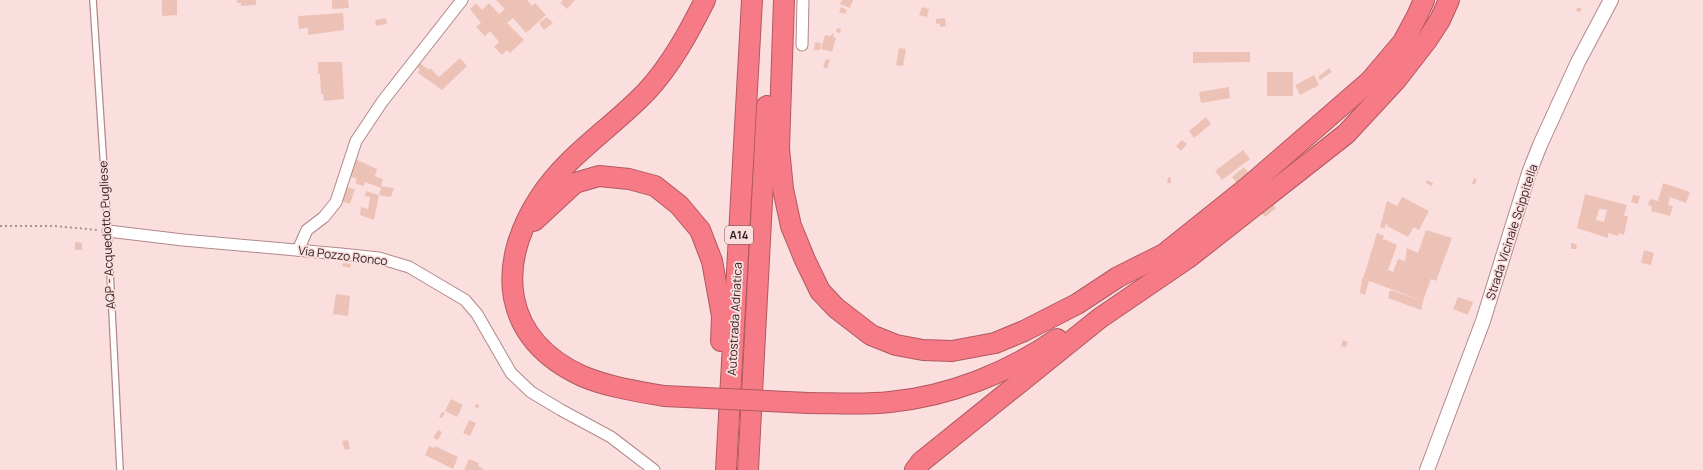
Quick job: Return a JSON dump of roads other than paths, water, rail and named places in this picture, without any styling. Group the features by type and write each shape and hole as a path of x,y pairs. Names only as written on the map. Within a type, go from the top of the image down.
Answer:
{"highway":[{"path":"705,0 677,51 647,91 563,166 540,197 520,233 514,256 512,284 516,311 525,330 545,351 560,364 582,376 622,389 664,396 808,403 890,403 935,395 976,382 1013,366 1053,342 1097,312 1188,258"},
{"name":"Autostrada Adriatica","path":"726,470 752,0"},
{"name":"Autostrada Adriatica","path":"748,470 772,0"},
{"path":"784,0 779,148 783,189 791,226 820,291 850,321 872,335 896,344 923,350 952,351 995,343 1024,331 1077,304 1118,277 1164,254"},
{"path":"1409,31 1414,0"},
{"path":"1097,312 1164,254 1249,186 1343,106 1385,65 1403,42 1424,0"},
{"path":"915,470 921,462 975,417 1100,318 1188,258 1346,134 1396,80 1427,40 1440,20 1449,0"},
{"path":"520,233 575,183 599,176 629,179 655,186 679,205 700,230 712,261 722,316 720,470"}],"street":[{"path":"298,250 307,230 324,217 336,202 356,141 382,102 462,0"},
{"path":"802,45 803,0"},
{"name":"Strada Vicinale Scippitella","path":"1427,470 1483,321 1540,145 1578,62 1611,0"},
{"name":"Via Pozzo Ronco","path":"108,231 183,240 379,258 409,267 465,300 477,314 511,373 530,392 611,437 654,470"}],"lane":[{"name":"AQP - Acquedotto Pugliese","path":"93,0 108,231 120,470"}]}
